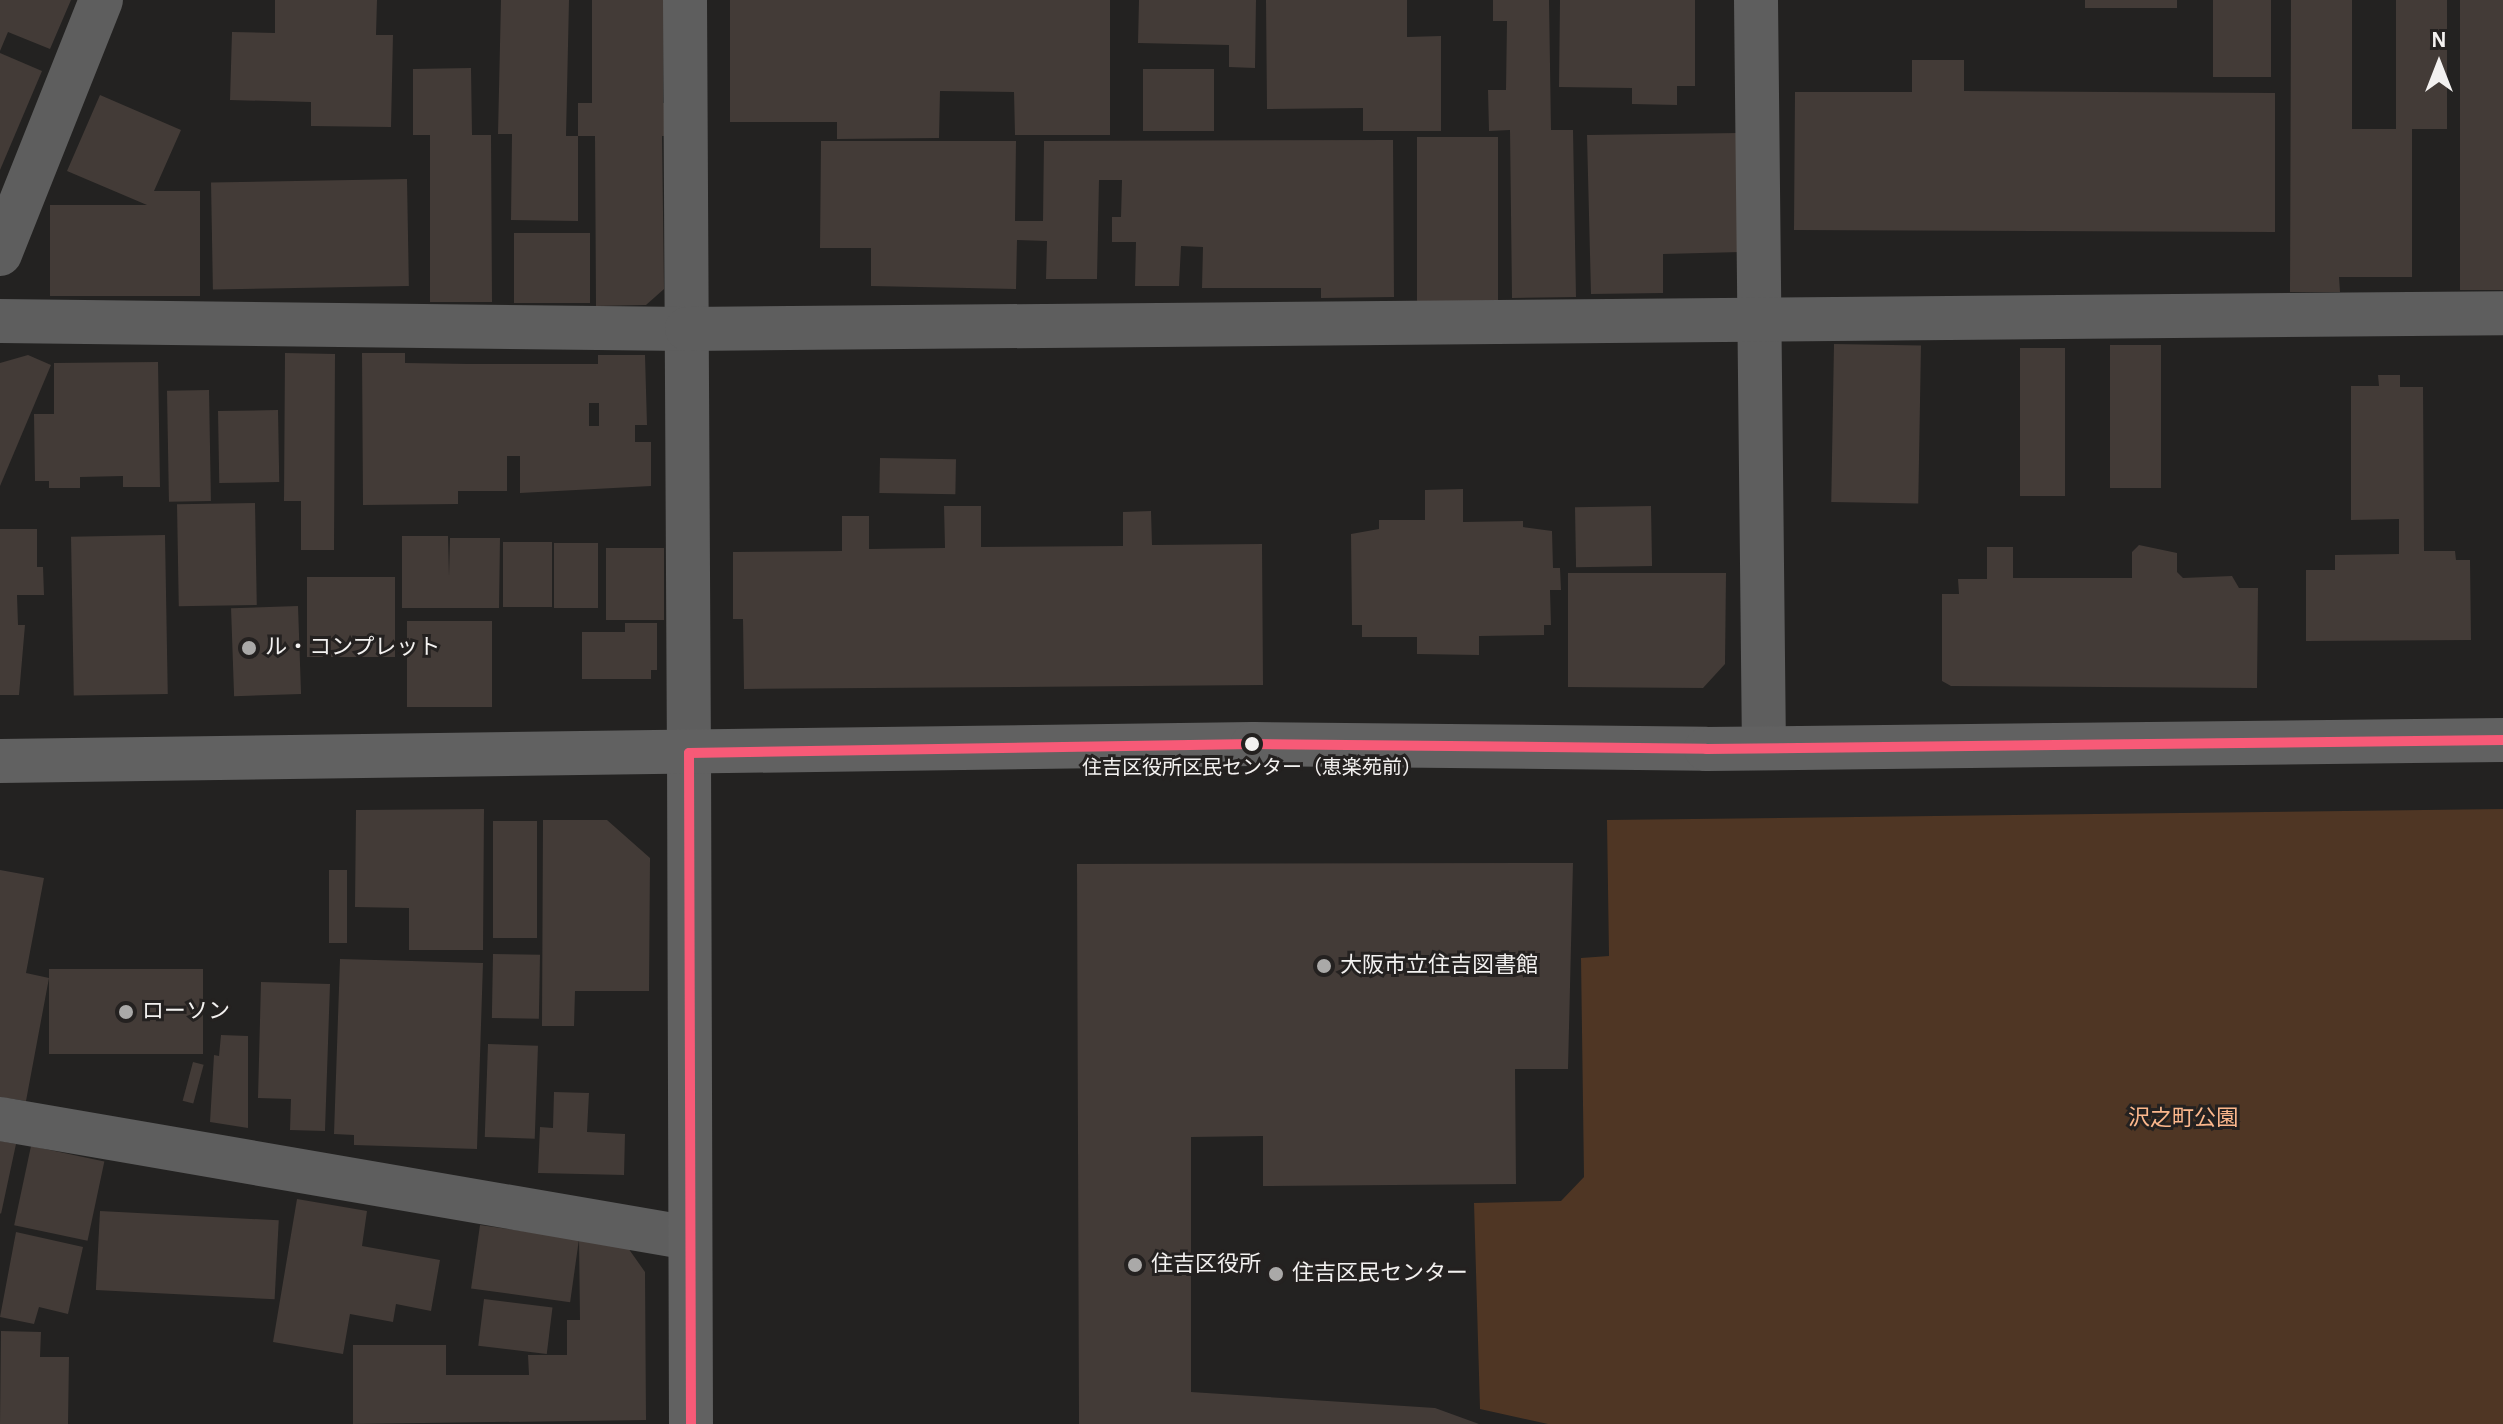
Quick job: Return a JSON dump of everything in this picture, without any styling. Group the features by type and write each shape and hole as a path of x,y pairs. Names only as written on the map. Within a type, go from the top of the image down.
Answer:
{"street":[{"path":"0,254 101,0"},
{"path":"685,0 691,1424"},
{"path":"1756,0 1764,748"},
{"path":"0,321 687,329 2503,313"},
{"path":"0,761 1253,744 1764,748 2503,740"},
{"path":"0,1119 690,1238"}],"green space":[{"name":"沢之町公園","path":"2503,809 2503,1424 1548,1424 1480,1409 1474,1203 1561,1201 1584,1177 1581,958 1609,956 1607,820"}],"building":[{"path":"0,0 71,0 50,49 8,32 0,51"},
{"path":"275,0 377,0 376,35 393,35 391,127 311,126 311,102 230,100 232,32 275,33"},
{"path":"501,0 569,0 566,136 578,136 578,221 511,220 512,134 498,134"},
{"path":"592,0 664,0 663,103 676,103 676,136 662,136 664,289 646,305 596,306 595,136 578,136 578,103 592,103"},
{"path":"730,0 1110,0 1110,135 1015,135 1014,92 940,91 939,138 837,139 837,122 730,122"},
{"path":"1139,0 1256,0 1255,68 1229,67 1229,45 1138,43"},
{"path":"1266,0 1407,0 1407,37 1441,36 1441,131 1363,131 1363,108 1267,109"},
{"path":"1493,0 1549,0 1551,130 1573,130 1576,297 1512,298 1510,130 1489,131 1488,90 1506,90 1507,21 1493,21"},
{"path":"1560,0 1695,0 1695,86 1677,86 1677,105 1632,104 1632,88 1559,87"},
{"path":"2085,0 2177,0 2177,8 2085,8"},
{"path":"2213,0 2271,0 2271,77 2213,77"},
{"path":"2291,0 2352,0 2352,129 2396,129 2396,0 2447,0 2447,129 2412,129 2412,277 2339,277 2340,292 2290,292"},
{"path":"2460,0 2503,0 2503,290 2460,290"},
{"path":"0,53 42,71 0,170"},
{"path":"1912,60 1964,60 1964,91 2275,93 2275,232 1794,230 1795,92 1912,92"},
{"path":"471,68 472,135 491,135 492,302 430,302 430,135 413,135 413,69"},
{"path":"1143,69 1214,69 1214,131 1143,131"},
{"path":"100,95 181,130 154,191 200,191 200,296 50,296 50,205 147,205 67,171"},
{"path":"1739,133 1741,252 1663,254 1663,293 1591,294 1587,135"},
{"path":"1417,137 1498,137 1498,301 1417,301"},
{"path":"1393,140 1394,297 1321,298 1321,288 1202,288 1203,247 1181,246 1179,286 1135,286 1136,242 1112,242 1112,217 1121,217 1122,180 1099,180 1097,279 1046,279 1047,241 1017,240 1016,289 871,286 871,248 820,248 821,141 1016,141 1015,221 1043,221 1044,141"},
{"path":"407,179 409,286 213,289 211,182"},
{"path":"514,233 590,233 590,303 514,303"},
{"path":"1834,344 1921,346 1918,503 1831,502"},
{"path":"2110,345 2161,345 2161,488 2110,488"},
{"path":"2020,348 2065,348 2065,496 2020,496"},
{"path":"285,353 335,354 334,550 301,550 301,501 284,501"},
{"path":"362,353 405,353 405,363 468,364 598,364 598,355 645,355 647,425 635,425 635,442 651,442 651,486 520,493 520,456 507,456 507,491 458,491 458,504 363,505","holes":["589,403 599,403 599,426 589,426"]},
{"path":"28,355 51,365 0,486 0,363"},
{"path":"158,362 160,487 123,487 123,476 80,477 80,488 49,488 49,481 35,481 34,414 54,414 54,363"},
{"path":"2378,375 2400,375 2400,387 2423,387 2424,551 2455,551 2456,560 2470,560 2471,640 2306,641 2306,570 2335,570 2335,555 2399,554 2399,519 2351,520 2351,386 2379,386"},
{"path":"209,390 211,501 169,502 167,391"},
{"path":"278,410 279,482 219,483 218,411"},
{"path":"880,458 956,459 955,494 879,493"},
{"path":"1463,489 1463,522 1523,521 1523,527 1552,531 1553,568 1560,568 1561,590 1550,590 1551,625 1544,625 1544,635 1479,636 1479,655 1417,654 1417,637 1362,637 1362,625 1352,625 1351,534 1379,529 1379,520 1425,520 1425,490"},
{"path":"255,503 257,605 179,606 177,504"},
{"path":"944,506 981,506 981,547 1123,546 1123,512 1151,511 1152,545 1262,544 1263,685 744,689 743,619 733,619 733,552 842,551 842,516 869,516 869,549 945,548"},
{"path":"1651,506 1652,566 1576,567 1575,507"},
{"path":"0,529 37,529 37,567 43,567 44,595 17,595 18,625 25,625 19,695 0,695"},
{"path":"165,535 168,694 74,696 71,537"},
{"path":"402,536 448,536 449,576 450,538 500,538 499,608 402,608"},
{"path":"503,542 552,542 552,607 503,607"},
{"path":"554,543 598,543 598,608 554,608"},
{"path":"2139,545 2177,553 2177,572 2183,578 2232,576 2239,588 2258,588 2257,688 1951,686 1942,681 1942,594 1959,594 1958,579 1987,579 1987,547 2013,547 2013,578 2132,578 2132,552"},
{"path":"606,548 664,548 664,620 606,620"},
{"path":"1568,573 1726,573 1725,664 1703,688 1568,687"},
{"path":"307,577 395,577 395,657 307,657"},
{"path":"298,606 301,694 234,696 231,608"},
{"path":"407,621 492,621 492,707 407,707"},
{"path":"625,623 657,623 657,670 651,670 651,679 582,679 582,632 625,632"},
{"path":"484,809 483,950 409,950 409,908 355,907 356,810"},
{"path":"543,820 607,820 650,858 649,991 575,991 574,1026 542,1026"},
{"path":"493,821 537,821 537,938 493,938"},
{"name":"大阪市立住吉図書館","path":"1573,863 1568,1069 1515,1069 1516,1184 1263,1186 1263,1136 1191,1137 1191,1392 1435,1408 1479,1424 1079,1424 1077,864"},
{"path":"0,870 44,878 26,973 49,978 26,1101 0,1097"},
{"path":"329,870 347,870 347,943 329,943"},
{"path":"493,954 540,955 539,1019 492,1018"},
{"path":"340,959 483,963 477,1149 354,1145 354,1135 334,1134"},
{"name":"ローソン","path":"49,969 203,969 203,1054 49,1054"},
{"path":"261,982 330,984 325,1131 290,1130 291,1099 258,1098"},
{"path":"221,1035 248,1036 248,1128 210,1122 214,1055 219,1056"},
{"path":"488,1044 538,1046 535,1139 485,1137"},
{"path":"193,1062 204,1065 193,1103 183,1101"},
{"path":"554,1092 589,1093 587,1132 625,1134 624,1175 538,1173 540,1127 553,1128"},
{"path":"0,1141 16,1144 1,1214 0,1213"},
{"path":"31,1146 104,1162 88,1241 14,1225"},
{"path":"297,1199 367,1211 362,1246 440,1260 431,1311 396,1304 393,1322 350,1314 343,1354 273,1342"},
{"path":"100,1211 279,1220 275,1299 96,1290"},
{"path":"480,1225 579,1239 570,1302 471,1288"},
{"path":"16,1232 83,1247 68,1314 39,1307 34,1324 0,1317"},
{"path":"621,1238 645,1272 646,1420 353,1424 353,1345 446,1345 446,1375 529,1375 528,1355 567,1355 567,1320 580,1320 579,1239"},
{"path":"484,1299 552,1307 547,1354 478,1346"},
{"path":"1,1331 41,1332 40,1357 69,1357 68,1424 0,1424"}],"transit line":[{"path":"689,753 1253,744 1706,749 2503,740"},
{"path":"689,753 691,1424"}],"place":[{"name":"ル・コンプレット","path":"249,648"},
{"name":"住吉区役所区民センター（恵楽苑前）","path":"1252,744"},
{"name":"大阪市立住吉図書館","path":"1324,966"},
{"name":"ローソン","path":"126,1012"},
{"name":"住吉区役所","path":"1135,1265"},
{"name":"住吉区民センター","path":"1276,1274"}]}
